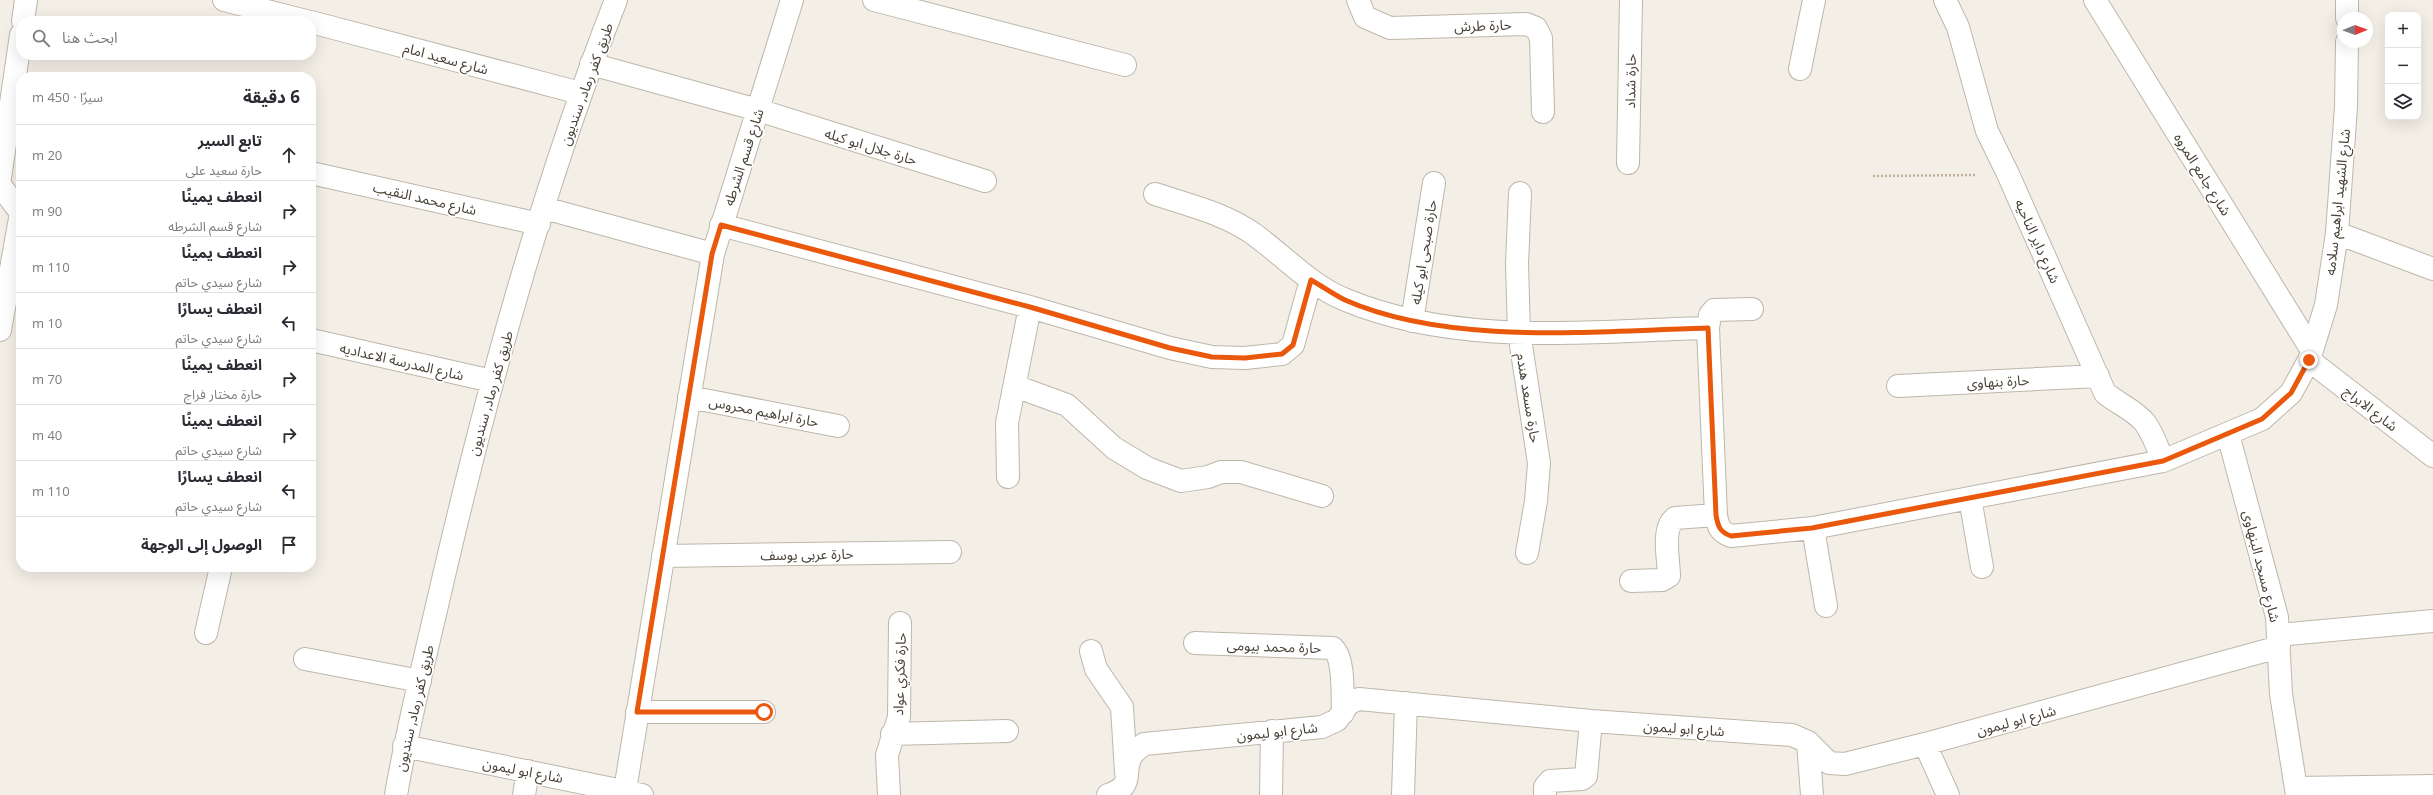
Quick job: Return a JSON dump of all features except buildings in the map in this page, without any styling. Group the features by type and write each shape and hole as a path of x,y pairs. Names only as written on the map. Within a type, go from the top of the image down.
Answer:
{"street":[{"path":"24,16 26,0"},
{"path":"224,0 286,16"},
{"name":"طريق كفر رماد, سنديون","path":"396,795 404,746 471,459 492,381 580,93 616,0"},
{"name":"شارع قسم الشرطه","path":"633,793 637,712 712,254 792,0"},
{"path":"874,0 916,5 1125,65"},
{"name":"حارة طرش","path":"1358,0 1365,17 1390,28 1526,24 1536,28 1541,44 1542,112"},
{"name":"حارة شداد","path":"1628,163 1631,0"},
{"path":"1800,69 1814,0"},
{"name":"شارع داير الناحيه","path":"1945,0 1958,27 1987,131 2008,174 2098,376 2104,393 2118,404 2130,410 2146,424 2163,461"},
{"name":"شارع جامع المروه","path":"2095,0 2310,354"},
{"path":"2347,0 2347,12"},
{"name":"شارع سعيد امام","path":"316,23 580,93"},
{"name":"شارع الشهيد ابراهيم سلامه","path":"1708,328 1716,515 1718,526 1723,533 1731,536 1812,528 2163,461 2228,434 2262,419 2291,393 2310,354 2326,305 2337,233 2346,107 2347,48"},
{"path":"18,72 19,60"},
{"name":"حارة جلال ابو كيله","path":"591,64 758,110 985,182"},
{"path":"0,178 16,107"},
{"name":"شارع محمد النقيب","path":"316,174 542,216 712,254"},
{"name":"حارة صبحى ابو كيله","path":"1412,321 1434,183"},
{"path":"0,185 16,206"},
{"name":"حارة مسعد هندم","path":"1520,193 1517,264 1519,332 1539,463 1536,501 1526,553"},
{"path":"1155,194 1214,213 1254,234 1311,280 1345,300 1412,321 1519,332 1708,328 1710,314 1714,310 1752,308"},
{"path":"721,225 1030,307 1170,348 1212,357 1245,358 1282,354 1293,345 1311,280"},
{"path":"2337,233 2433,269"},
{"path":"0,330 16,241"},
{"path":"1008,477 1007,423 1030,307"},
{"name":"شارع المدرسة الاعداديه","path":"316,341 492,381"},
{"name":"شارع الابراج","path":"2310,354 2433,456"},
{"name":"حارة بنهاوى","path":"1898,386 2098,376"},
{"path":"1015,386 1067,406 1114,448 1147,468 1181,481 1208,478 1221,472 1241,472 1322,496"},
{"name":"حارة ابراهيم محروس","path":"689,397 838,426"},
{"name":"شارع مسجد البنهاوى","path":"2228,434 2278,617 2281,694 2296,792"},
{"path":"1970,498 1982,567"},
{"path":"1631,581 1662,580 1669,576 1667,529 1671,521 1675,518 1716,515"},
{"path":"1812,528 1826,606"},
{"name":"حارة عربى يوسف","path":"663,556 950,552"},
{"path":"206,633 220,572"},
{"name":"شارع ابو ليمون","path":"1126,783 1132,755 1144,744 1322,727 1337,720 1349,703 1359,699 1591,721 1792,735 1808,742 1829,763 1845,764 1925,744 2279,641 2433,621"},
{"name":"حارة فكري عواد","path":"889,795 887,755 892,734 899,717 900,623"},
{"name":"حارة محمد بيومى","path":"1195,643 1333,648 1338,653 1340,661 1343,713"},
{"path":"1091,651 1096,670 1122,707 1126,783 1118,792 1108,795"},
{"path":"305,659 420,681"},
{"path":"1403,795 1406,703"},
{"path":"637,712 764,712"},
{"path":"1545,795 1545,787 1550,781 1582,779 1586,776 1591,721"},
{"path":"892,734 1007,731"},
{"path":"1271,795 1272,731"},
{"path":"1808,742 1812,795"},
{"path":"1925,744 1948,795"},
{"name":"شارع ابو ليمون","path":"404,746 633,793"},
{"path":"524,795 528,771"},
{"path":"2296,792 2433,786"}],"path":[{"path":"1873,176 2008,174"}],"route":[{"path":"764,712 637,712 712,254 721,225 1030,307 1170,348 1212,357 1245,358 1282,354 1293,345 1311,280 1345,300 1412,321 1490,330 1537,332 1708,328 1716,515 1718,526 1723,533 1738,537 1812,528 2163,461 2262,419 2291,393 2309,360"}]}
